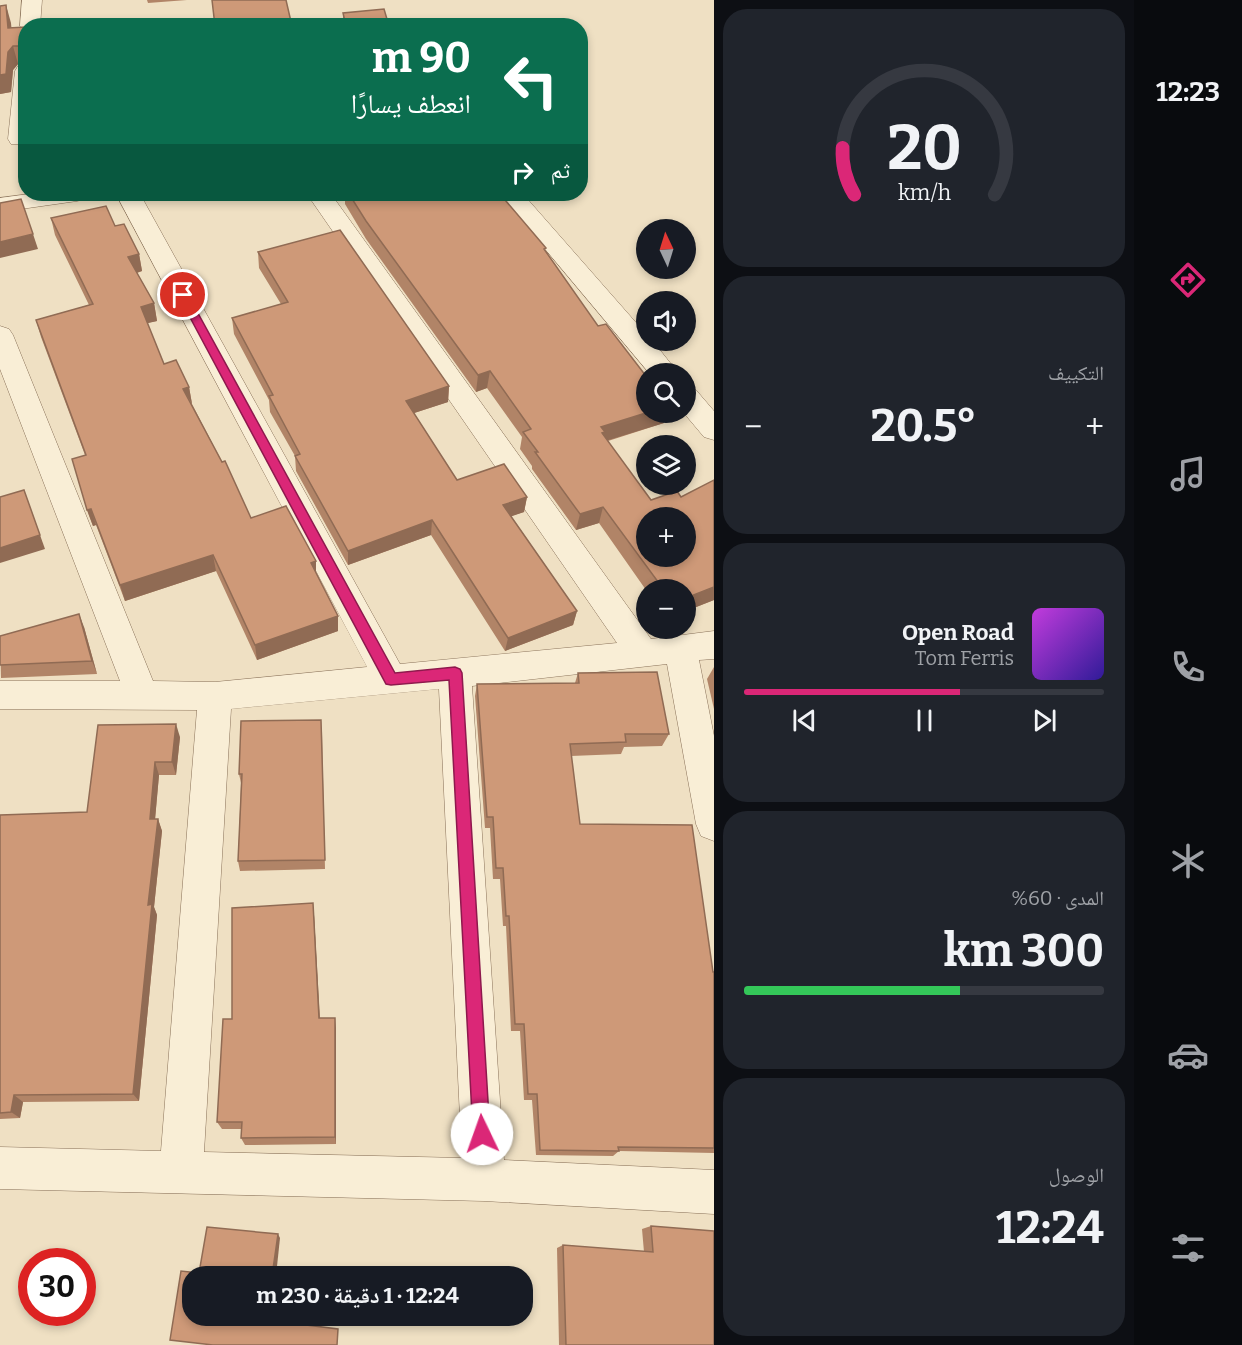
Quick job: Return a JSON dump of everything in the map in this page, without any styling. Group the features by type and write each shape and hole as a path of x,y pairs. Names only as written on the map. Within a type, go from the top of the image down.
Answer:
{"street":[{"path":"31,18 32,0"},
{"path":"0,103 18,101"},
{"path":"0,205 28,201"},
{"path":"132,201 391,680"},
{"path":"324,201 643,654"},
{"path":"517,201 657,363"},
{"path":"0,335 142,696"},
{"path":"696,409 714,430"},
{"path":"0,695 215,696 391,680 714,645"},
{"path":"680,649 714,824"},
{"path":"455,673 484,1180"},
{"path":"181,1173 215,696"},
{"path":"0,1168 484,1180 714,1192"}],"building":[{"path":"212,0 286,0 290,18 214,18"},
{"path":"6,5 8,28 18,27 18,46 13,46 8,52 6,74 0,75 0,6"},
{"path":"384,9 387,18 344,18 343,13"},
{"path":"22,201 33,234 0,242 0,203"},
{"path":"353,201 506,201 546,248 544,249 598,326 606,324 636,363 636,416 601,427 605,432 602,433 636,479 636,495 647,495 651,500 665,495 680,495 681,497 696,495 696,489 714,480 714,587 696,594 696,579 656,579 647,567 696,567 696,507 636,507 636,552 603,507 580,514 535,452 538,452 523,432 531,429 490,371 478,375"},
{"path":"106,206 115,226 124,224 139,254 128,257 154,303 141,307 164,364 176,360 189,387 183,389 222,462 225,461 251,518 286,506 316,561 311,563 338,616 255,645 213,555 120,585 91,509 87,510 72,459 86,455 36,320 93,304 51,218"},
{"path":"340,230 449,386 406,401 457,480 504,464 527,497 503,505 577,611 508,638 432,520 348,551 295,456 300,454 269,396 273,395 232,318 288,302 258,252"},
{"path":"24,490 40,535 0,548 0,497"},
{"path":"79,614 92,661 0,665 0,636"},
{"path":"657,672 669,734 625,734 626,742 570,744 580,824 692,825 714,972 714,1148 618,1147 619,1151 540,1150 537,1094 528,1094 524,1024 515,1024 509,916 506,916 503,868 496,868 493,817 487,817 477,684 579,683 578,673"},
{"path":"321,720 325,860 238,861 242,774 239,774 241,721"},
{"path":"176,724 172,762 155,762 150,819 158,819 148,905 152,904 133,1094 14,1095 11,1112 0,1113 0,815 87,812 98,725"},
{"path":"313,903 319,1018 335,1018 335,1137 241,1138 242,1122 217,1122 223,1019 232,1019 232,908"},
{"path":"651,1226 714,1231 714,1345 566,1345 563,1245 653,1252"},
{"path":"207,1227 278,1234 273,1266 200,1266"},
{"path":"181,1271 182,1326 314,1326 338,1329 337,1345 213,1345 170,1340"}],"route":[{"path":"183,295 391,680 455,673 482,1134"}]}
